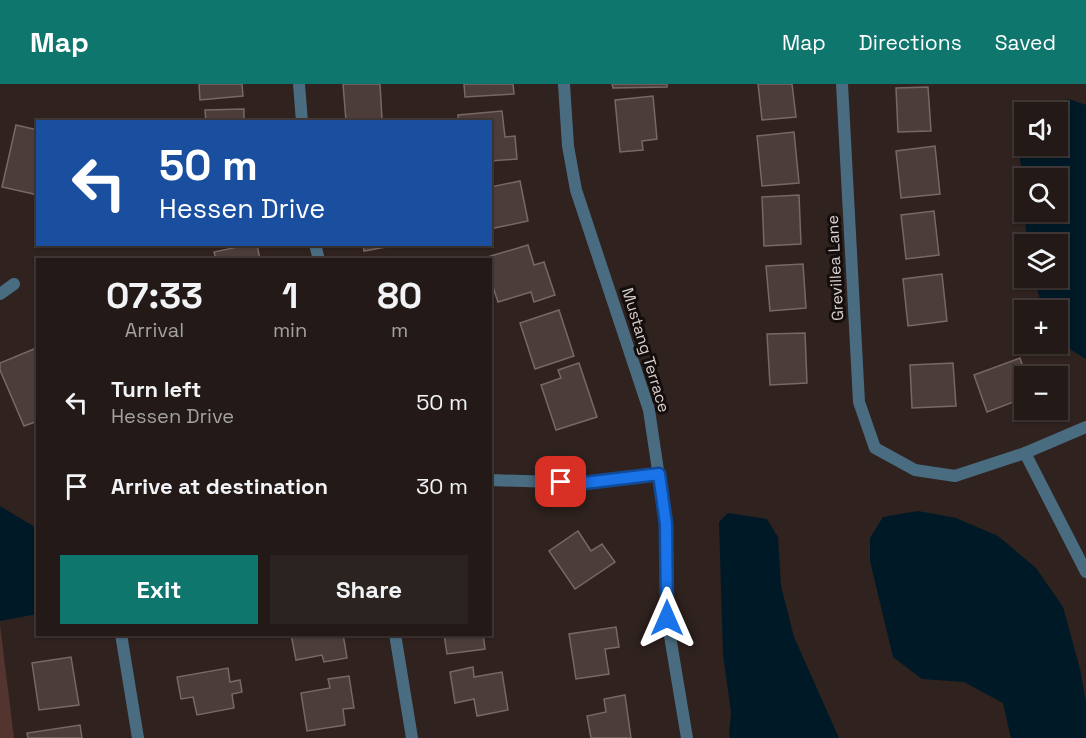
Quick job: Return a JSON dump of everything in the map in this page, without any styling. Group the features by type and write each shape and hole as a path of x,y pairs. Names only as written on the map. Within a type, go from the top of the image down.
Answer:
{"street":[{"path":"299,84 302,120"},
{"name":"Mustang Terrace","path":"564,84 568,146 576,190 649,410 666,524 667,618 687,738"},
{"name":"Grevillea Lane","path":"842,84 859,402 875,448 915,470 955,476 1025,453"},
{"path":"0,294 14,284"},
{"path":"1086,427 1025,453 1086,572"},
{"path":"492,480 584,483 659,474"},
{"path":"121,636 138,738"},
{"path":"395,636 412,738"}],"shaded area":[{"path":"0,625 14,738 0,738"}],"water":[{"path":"1069,99 1086,105 1086,359 1068,348 1068,300 1041,300 1036,288 1068,288 1068,234 1026,234 1025,222 1068,222 1068,168 1021,168 1020,156 1068,156 1068,102 1056,102"},
{"path":"0,506 36,528 36,614 0,621"},
{"path":"918,511 956,518 998,536 1036,568 1063,607 1080,669 1086,702 1086,738 1011,738 1003,703 964,682 922,679 893,657 870,561 870,538 883,517"},
{"path":"728,513 767,519 778,537 781,586 794,637 839,738 730,738 731,712 723,655 719,522"}],"building":[{"path":"199,84 242,84 243,96 200,100"},
{"path":"343,84 380,84 382,119 346,120"},
{"path":"464,84 513,84 514,94 465,97"},
{"path":"612,84 667,84 667,87 613,88"},
{"path":"758,84 792,84 796,117 762,120"},
{"path":"928,87 931,131 898,132 896,88"},
{"path":"653,96 657,139 642,141 643,150 620,152 615,100"},
{"path":"244,109 244,120 206,120 205,110"},
{"path":"502,111 505,137 515,136 517,159 492,161 492,120 458,120 458,115"},
{"path":"16,125 36,130 36,195 2,187"},
{"path":"794,132 799,183 762,186 757,136"},
{"path":"935,146 940,194 901,198 896,151"},
{"path":"520,181 528,221 492,229 492,187"},
{"path":"799,195 801,244 764,246 762,197"},
{"path":"934,211 939,255 906,259 901,215"},
{"path":"528,245 534,265 544,262 555,295 534,302 531,292 498,302 492,284 492,258 484,258"},
{"path":"242,246 257,246 260,258 216,258 214,252"},
{"path":"363,246 391,246 364,251"},
{"path":"803,264 806,308 770,311 766,266"},
{"path":"942,274 947,321 908,326 903,279"},
{"path":"559,310 574,356 535,369 520,323"},
{"path":"805,333 807,383 770,385 767,334"},
{"path":"34,349 36,353 36,422 24,426 0,370 0,363"},
{"path":"1020,358 1023,366 1014,366 1014,402 987,412 974,375"},
{"path":"579,363 597,417 556,430 541,385 561,378 558,370"},
{"path":"953,363 956,406 912,408 910,365"},
{"path":"578,531 591,551 602,544 615,562 575,589 549,551"},
{"path":"616,627 619,647 605,649 609,674 576,679 569,634"},
{"path":"291,636 343,636 347,658 324,662 322,655 296,660"},
{"path":"444,636 483,636 485,649 447,654"},
{"path":"71,657 79,705 39,710 32,663"},
{"path":"473,667 474,677 502,672 508,710 477,716 474,699 455,703 450,672"},
{"path":"228,668 230,682 240,680 242,692 232,694 234,708 197,715 193,697 181,699 177,677"},
{"path":"349,676 354,708 343,709 345,725 307,731 301,693 330,688 328,679"},
{"path":"625,695 631,738 591,738 587,716 606,712 604,699"},
{"path":"80,725 82,738 28,738 27,733"}],"route":[{"path":"561,482 584,483 659,474 666,524 667,618"}]}
